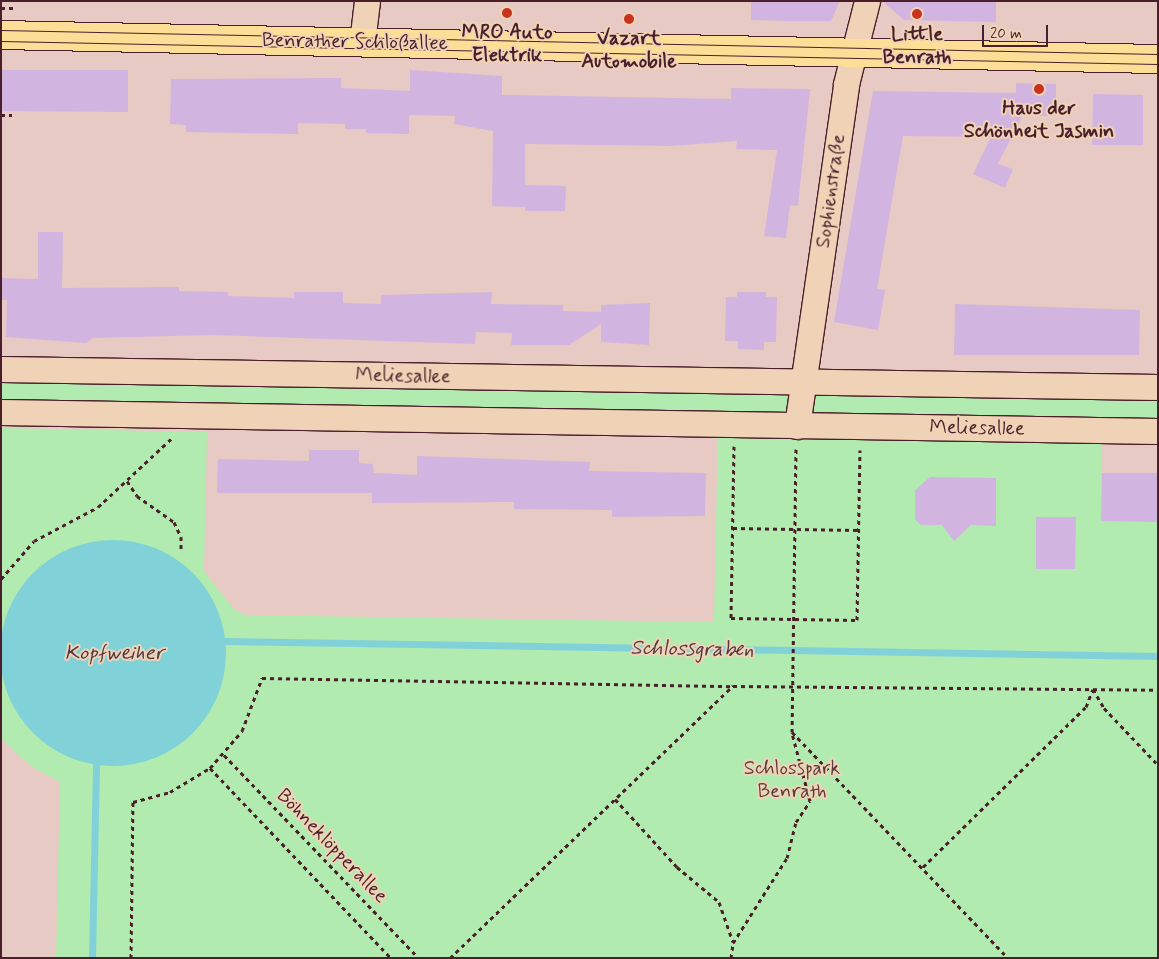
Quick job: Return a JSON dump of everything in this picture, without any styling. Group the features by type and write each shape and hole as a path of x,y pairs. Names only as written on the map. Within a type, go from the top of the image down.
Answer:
{"main road":[{"name":"Benrather Schloßallee","path":"1,35 1158,59"}],"street":[{"path":"362,42 367,1"},
{"name":"Sophienstraße","path":"806,383 853,52 867,1"},
{"name":"Meliesallee","path":"1,369 806,383 1158,386"},
{"path":"797,426 806,383"},
{"name":"Meliesallee","path":"1,412 1158,431"}],"path":[{"path":"1,115 12,115"},
{"path":"1,579 34,541 98,507 128,481 176,434 183,415"},
{"path":"734,424 731,618 794,620 857,620 860,426"},
{"path":"733,944 768,895 788,858 796,822 810,801 792,732 797,426"},
{"path":"128,481 137,496 174,522 181,537 181,552"},
{"path":"733,528 859,530"},
{"path":"131,958 133,802 170,792 210,768 224,755 251,715 262,678 793,687 1158,690"},
{"path":"450,958 733,686"},
{"path":"1094,689 1104,708 1158,765"},
{"path":"923,867 1086,707 1094,689"},
{"path":"792,732 1008,958"},
{"name":"Böhneklöpperallee","path":"224,755 419,958"},
{"name":"Böhneklöpperallee","path":"210,768 391,958"},
{"path":"616,799 677,867 719,902 733,944 731,958"}],"green space":[{"path":"1,374 1158,393 1158,424 1,406"},
{"name":"Schlosspark Benrath","path":"1,428 207,432 204,571 234,609 245,615 714,622 718,428 1101,434 1101,521 1158,522 1158,958 56,958 60,782 32,767 1,739"}],"water":[{"name":"Kopfweiher","path":"113,540 135,542 166,553 193,573 213,600 224,631 226,653 224,675 213,706 193,733 166,753 135,764 113,766 91,764 60,753 33,733 13,706 2,675 0,653 2,631 13,600 33,573 60,553 91,542"}],"building":[{"path":"751,1 840,1 831,21 786,21 751,20"},
{"path":"882,1 996,1 996,22 904,20"},
{"path":"1,70 128,70 128,112 1,111"},
{"path":"410,70 502,76 502,95 731,99 731,88 810,89 798,206 790,205 786,238 764,236 777,150 736,149 737,141 672,146 525,144 525,185 566,186 565,211 525,211 525,207 492,206 493,131 454,124 455,116 409,115 409,134 366,133 366,129 345,129 345,124 298,123 298,134 186,132 186,125 170,124 171,79 341,78 341,88 410,91"},
{"path":"1016,83 1056,84 1056,116 1022,116 998,164 1013,169 1005,188 973,174 991,137 903,136 877,289 885,290 878,330 834,322 873,91 1016,93"},
{"path":"1093,94 1143,95 1143,145 1092,145"},
{"path":"38,232 63,232 62,288 179,287 179,291 228,292 228,296 294,298 294,292 343,292 343,303 381,304 381,295 492,292 491,304 563,305 563,311 601,312 601,305 650,303 649,345 601,342 601,324 569,345 511,345 512,333 476,332 475,344 212,335 93,338 86,343 6,337 7,300 1,300 1,278 38,279"},
{"path":"737,292 766,292 766,297 777,297 776,342 764,342 764,350 738,349 738,341 725,341 726,297 737,297"},
{"path":"955,304 1140,310 1139,355 954,355"},
{"path":"309,450 359,450 359,463 373,464 374,473 417,475 417,456 590,462 589,471 706,473 705,516 612,517 612,510 514,509 514,502 372,503 372,493 217,493 218,459 309,461"},
{"path":"1102,473 1158,473 1158,522 1101,521"},
{"path":"930,477 996,478 996,526 971,525 954,541 942,525 921,525 915,519 915,490"},
{"path":"1036,517 1076,517 1075,569 1036,569"}],"waterway":[{"name":"Schlossgraben","path":"226,641 1158,656"},
{"path":"92,958 96,764"}],"tram line":[{"path":"1,30 1158,54"},
{"path":"1,41 1158,64"}],"place":[{"name":"MRO Auto Elektrik","path":"507,13"},
{"name":"Little Benrath","path":"917,14"},
{"name":"Vazart Automobile","path":"629,19"},
{"name":"Haus der Schönheit Jasmin","path":"1039,89"}]}
